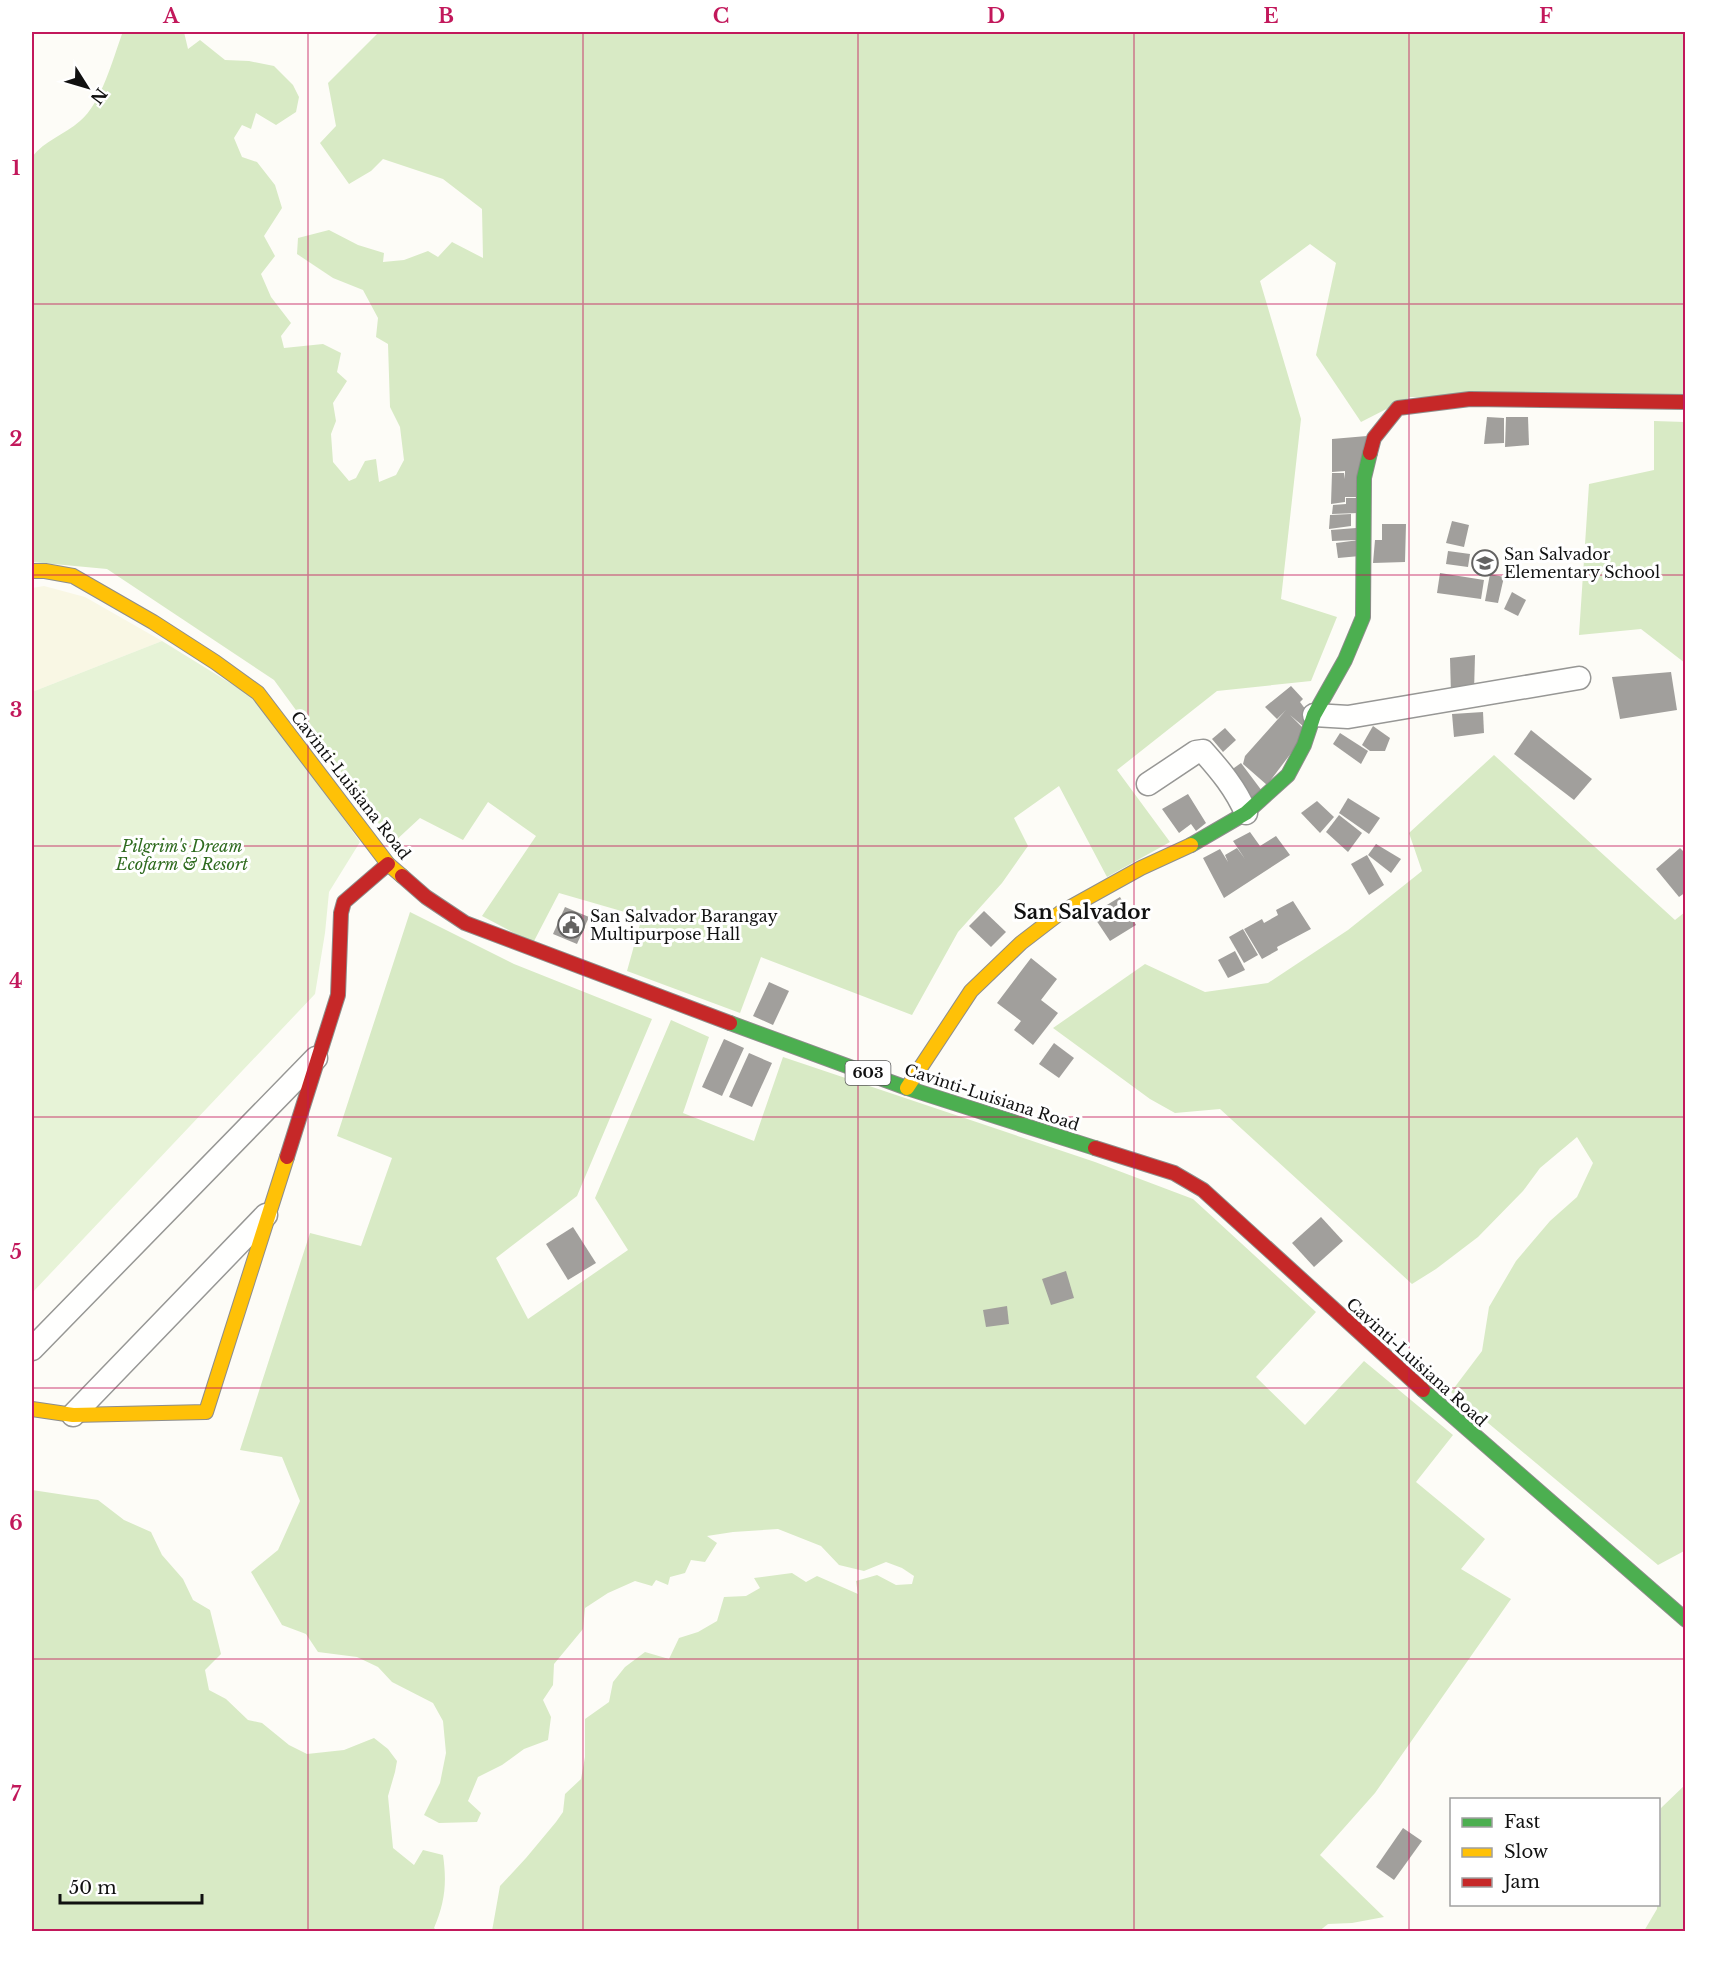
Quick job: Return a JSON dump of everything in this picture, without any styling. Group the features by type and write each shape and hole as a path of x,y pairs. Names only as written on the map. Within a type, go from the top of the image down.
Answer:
{"main road":[{"path":"907,1088 971,991 1021,943 1060,913 1141,868 1188,847 1246,813 1288,775 1304,745 1314,716 1345,660 1363,617 1364,478 1374,438 1398,408 1470,399 1686,402"},
{"name":"Cavinti-Luisiana Road","path":"32,571 73,576 153,621 258,693 388,864 426,897 465,923 907,1088 1174,1173 1203,1190 1436,1402 1686,1620"},
{"path":"32,1409 73,1415 206,1412 338,995 341,913 344,902 388,864"}],"street":[{"path":"1314,716 1348,717 1579,678"},
{"path":"1148,784 1196,752 1203,751 1221,771 1240,799 1246,813"},
{"path":"32,1349 320,1054"},
{"path":"73,1415 269,1212"}],"shaded area":[{"path":"44,586 85,597 162,641 32,692 32,588"}],"green space":[{"path":"121,32 184,32 188,49 200,40 225,60 249,61 274,66 293,85 299,97 296,112 276,125 256,113 251,129 242,125 234,138 242,157 257,162 275,185 282,208 264,236 275,256 261,274 271,297 291,323 281,336 284,348 323,344 341,353 337,372 347,381 333,403 336,421 331,434 333,462 349,481 356,478 365,461 376,459 379,482 396,475 404,460 400,427 390,407 388,344 376,337 378,318 363,290 333,278 297,254 298,238 329,230 358,245 384,253 383,262 404,260 428,251 438,257 452,242 483,258 482,209 443,179 383,159 371,171 349,184 320,143 336,126 328,83 379,32 1685,32 1685,397 1410,397 1361,422 1316,355 1336,263 1310,244 1260,281 1301,419 1281,599 1337,617 1311,681 1217,691 1117,770 1170,842 1107,877 1059,786 1014,818 1028,846 1002,883 958,932 912,1015 761,957 740,1013 627,971 642,917 559,893 533,943 482,916 536,836 488,802 463,840 420,818 393,843 274,680 107,569 32,562 32,157 42,147 80,121 94,104 106,80"},
{"path":"1654,421 1685,422 1685,663 1641,629 1579,635 1589,484 1654,470"},
{"name":"Pilgrim's Dream Ecofarm & Resort","path":"162,641 261,702 360,842 329,892 315,994 32,1293 32,692"},
{"path":"1494,755 1675,920 1685,912 1686,1550 1658,1565 1451,1392 1482,1351 1489,1307 1516,1261 1550,1221 1577,1197 1593,1163 1577,1137 1540,1168 1523,1191 1478,1237 1412,1284 1220,1109 1175,1113 1150,1099 1053,1028 1145,964 1205,992 1268,983 1348,930 1422,871 1409,833"},
{"path":"410,912 514,964 652,1019 577,1196 496,1258 528,1319 628,1250 595,1198 671,1020 709,1037 683,1113 754,1141 783,1057 1095,1162 1193,1199 1316,1312 1256,1377 1305,1425 1364,1361 1453,1435 1416,1482 1485,1539 1461,1569 1511,1599 1375,1793 1320,1855 1384,1917 1352,1923 1328,1924 1318,1932 492,1931 500,1886 563,1812 565,1794 581,1779 585,1757 585,1719 609,1702 613,1682 625,1667 645,1652 669,1659 679,1638 698,1632 717,1621 724,1597 746,1596 760,1588 754,1578 792,1573 806,1582 817,1576 858,1594 856,1581 877,1575 896,1585 912,1584 914,1576 886,1562 864,1571 839,1565 821,1546 778,1529 707,1536 717,1543 705,1562 691,1560 685,1573 670,1577 668,1585 656,1580 652,1586 635,1581 608,1593 585,1608 583,1629 554,1664 553,1685 543,1700 551,1717 548,1740 524,1749 502,1765 478,1777 468,1801 481,1813 477,1822 439,1823 424,1815 440,1783 446,1753 443,1721 433,1703 392,1682 378,1667 357,1657 318,1652 306,1634 282,1625 251,1572 278,1550 300,1501 282,1457 240,1450 310,1233 361,1246 392,1158 337,1136"},
{"path":"32,1490 98,1500 124,1520 151,1532 162,1555 183,1579 193,1600 210,1610 221,1654 205,1670 209,1690 226,1699 248,1720 262,1723 289,1745 307,1754 344,1750 374,1738 388,1749 397,1761 388,1796 393,1848 414,1865 423,1850 443,1855 444,1892 441,1910 434,1928 437,1931 32,1931"},
{"path":"1685,1785 1685,1931 1644,1931 1657,1906 1660,1906 1661,1808"}],"building":[{"path":"1487,417 1504,418 1504,443 1484,444"},
{"path":"1506,417 1528,417 1529,445 1505,447"},
{"path":"1367,436 1358,497 1345,497 1345,502 1331,504 1332,473 1344,473 1345,479 1345,471 1332,472 1332,439"},
{"path":"1346,498 1358,498 1358,513 1332,514 1333,505 1346,504"},
{"path":"1351,514 1351,526 1329,529 1330,515"},
{"path":"1452,521 1469,525 1464,547 1446,543"},
{"path":"1382,524 1406,524 1405,562 1373,563 1375,540 1382,540"},
{"path":"1356,528 1356,540 1332,541 1331,530"},
{"path":"1359,540 1360,556 1338,558 1336,543"},
{"path":"1448,551 1470,554 1468,567 1446,564"},
{"path":"1440,573 1484,580 1481,599 1437,593"},
{"path":"1490,574 1504,577 1498,603 1485,601"},
{"path":"1512,592 1526,600 1518,616 1504,609"},
{"path":"1475,655 1474,692 1451,695 1450,658"},
{"path":"1671,672 1677,710 1620,719 1612,677"},
{"path":"1291,686 1303,699 1300,702 1312,718 1304,727 1290,715 1307,732 1267,785 1243,764 1245,756 1286,710 1277,719 1265,707"},
{"path":"1483,712 1484,733 1454,737 1452,714"},
{"path":"1373,726 1390,738 1385,751 1370,751 1362,745"},
{"path":"1225,728 1236,740 1223,752 1212,739"},
{"path":"1531,730 1592,779 1574,800 1514,754"},
{"path":"1340,733 1368,751 1361,764 1333,744"},
{"path":"1241,763 1262,791 1248,803 1227,773"},
{"path":"1188,794 1206,823 1196,831 1191,824 1179,833 1162,809"},
{"path":"1348,798 1380,818 1369,834 1339,813"},
{"path":"1317,801 1334,817 1320,833 1301,813"},
{"path":"1339,815 1362,833 1348,852 1326,832"},
{"path":"1250,832 1260,846 1276,836 1290,855 1224,898 1203,858 1220,849 1228,862 1225,855 1237,848 1245,859 1233,841"},
{"path":"1376,844 1401,859 1391,873 1368,855"},
{"path":"1680,848 1686,854 1686,892 1679,897 1656,869"},
{"path":"1367,855 1384,885 1369,895 1351,864"},
{"path":"1120,897 1136,925 1110,941 1092,914"},
{"path":"1293,901 1311,929 1277,947 1278,950 1262,959 1244,929 1262,919 1264,923 1278,915 1276,910"},
{"name":"San Salvador Barangay Multipurpose Hall","path":"565,907 589,917 577,944 553,934"},
{"path":"984,911 1006,932 991,947 969,926"},
{"path":"1243,929 1258,955 1244,963 1229,937"},
{"path":"1235,951 1245,970 1228,978 1218,960"},
{"path":"1031,958 1057,979 1041,1000 1058,1013 1033,1045 1014,1030 1021,1021 997,1003"},
{"path":"769,982 789,991 773,1025 753,1016"},
{"path":"724,1039 744,1048 722,1096 702,1087"},
{"path":"1054,1043 1074,1058 1059,1078 1039,1064"},
{"path":"749,1053 772,1063 752,1107 729,1097"},
{"path":"1321,1217 1343,1241 1314,1267 1292,1243"},
{"path":"573,1227 596,1263 568,1280 546,1244"},
{"path":"1066,1271 1074,1298 1051,1305 1042,1279"},
{"path":"1007,1306 1009,1324 986,1327 983,1310"},
{"path":"1403,1828 1422,1841 1394,1880 1376,1867"}],"traffic: fast":[{"path":"1191,845 1246,813 1288,775 1304,745 1314,715 1345,660 1363,617 1364,478 1370,453"},
{"path":"730,1023 907,1088 1095,1148"},
{"path":"1423,1390 1686,1620"}],"traffic: slow":[{"path":"32,571 73,576 153,622 258,693 388,864 402,876"},
{"path":"907,1088 971,991 1021,943 1060,913 1141,868 1191,845"},
{"path":"32,1409 73,1415 206,1412 287,1157"}],"traffic: jam":[{"path":"1370,453 1374,438 1398,408 1470,399 1686,402"},
{"path":"287,1157 338,995 341,913 344,902 388,864"},
{"path":"402,876 426,897 465,923 730,1023"},
{"path":"1095,1148 1174,1173 1203,1190 1423,1390"}],"place":[{"name":"San Salvador Elementary School","path":"1485,563"},
{"name":"San Salvador Barangay Multipurpose Hall","path":"571,925"}],"district":[{"name":"San Salvador","path":"1082,912"}]}
